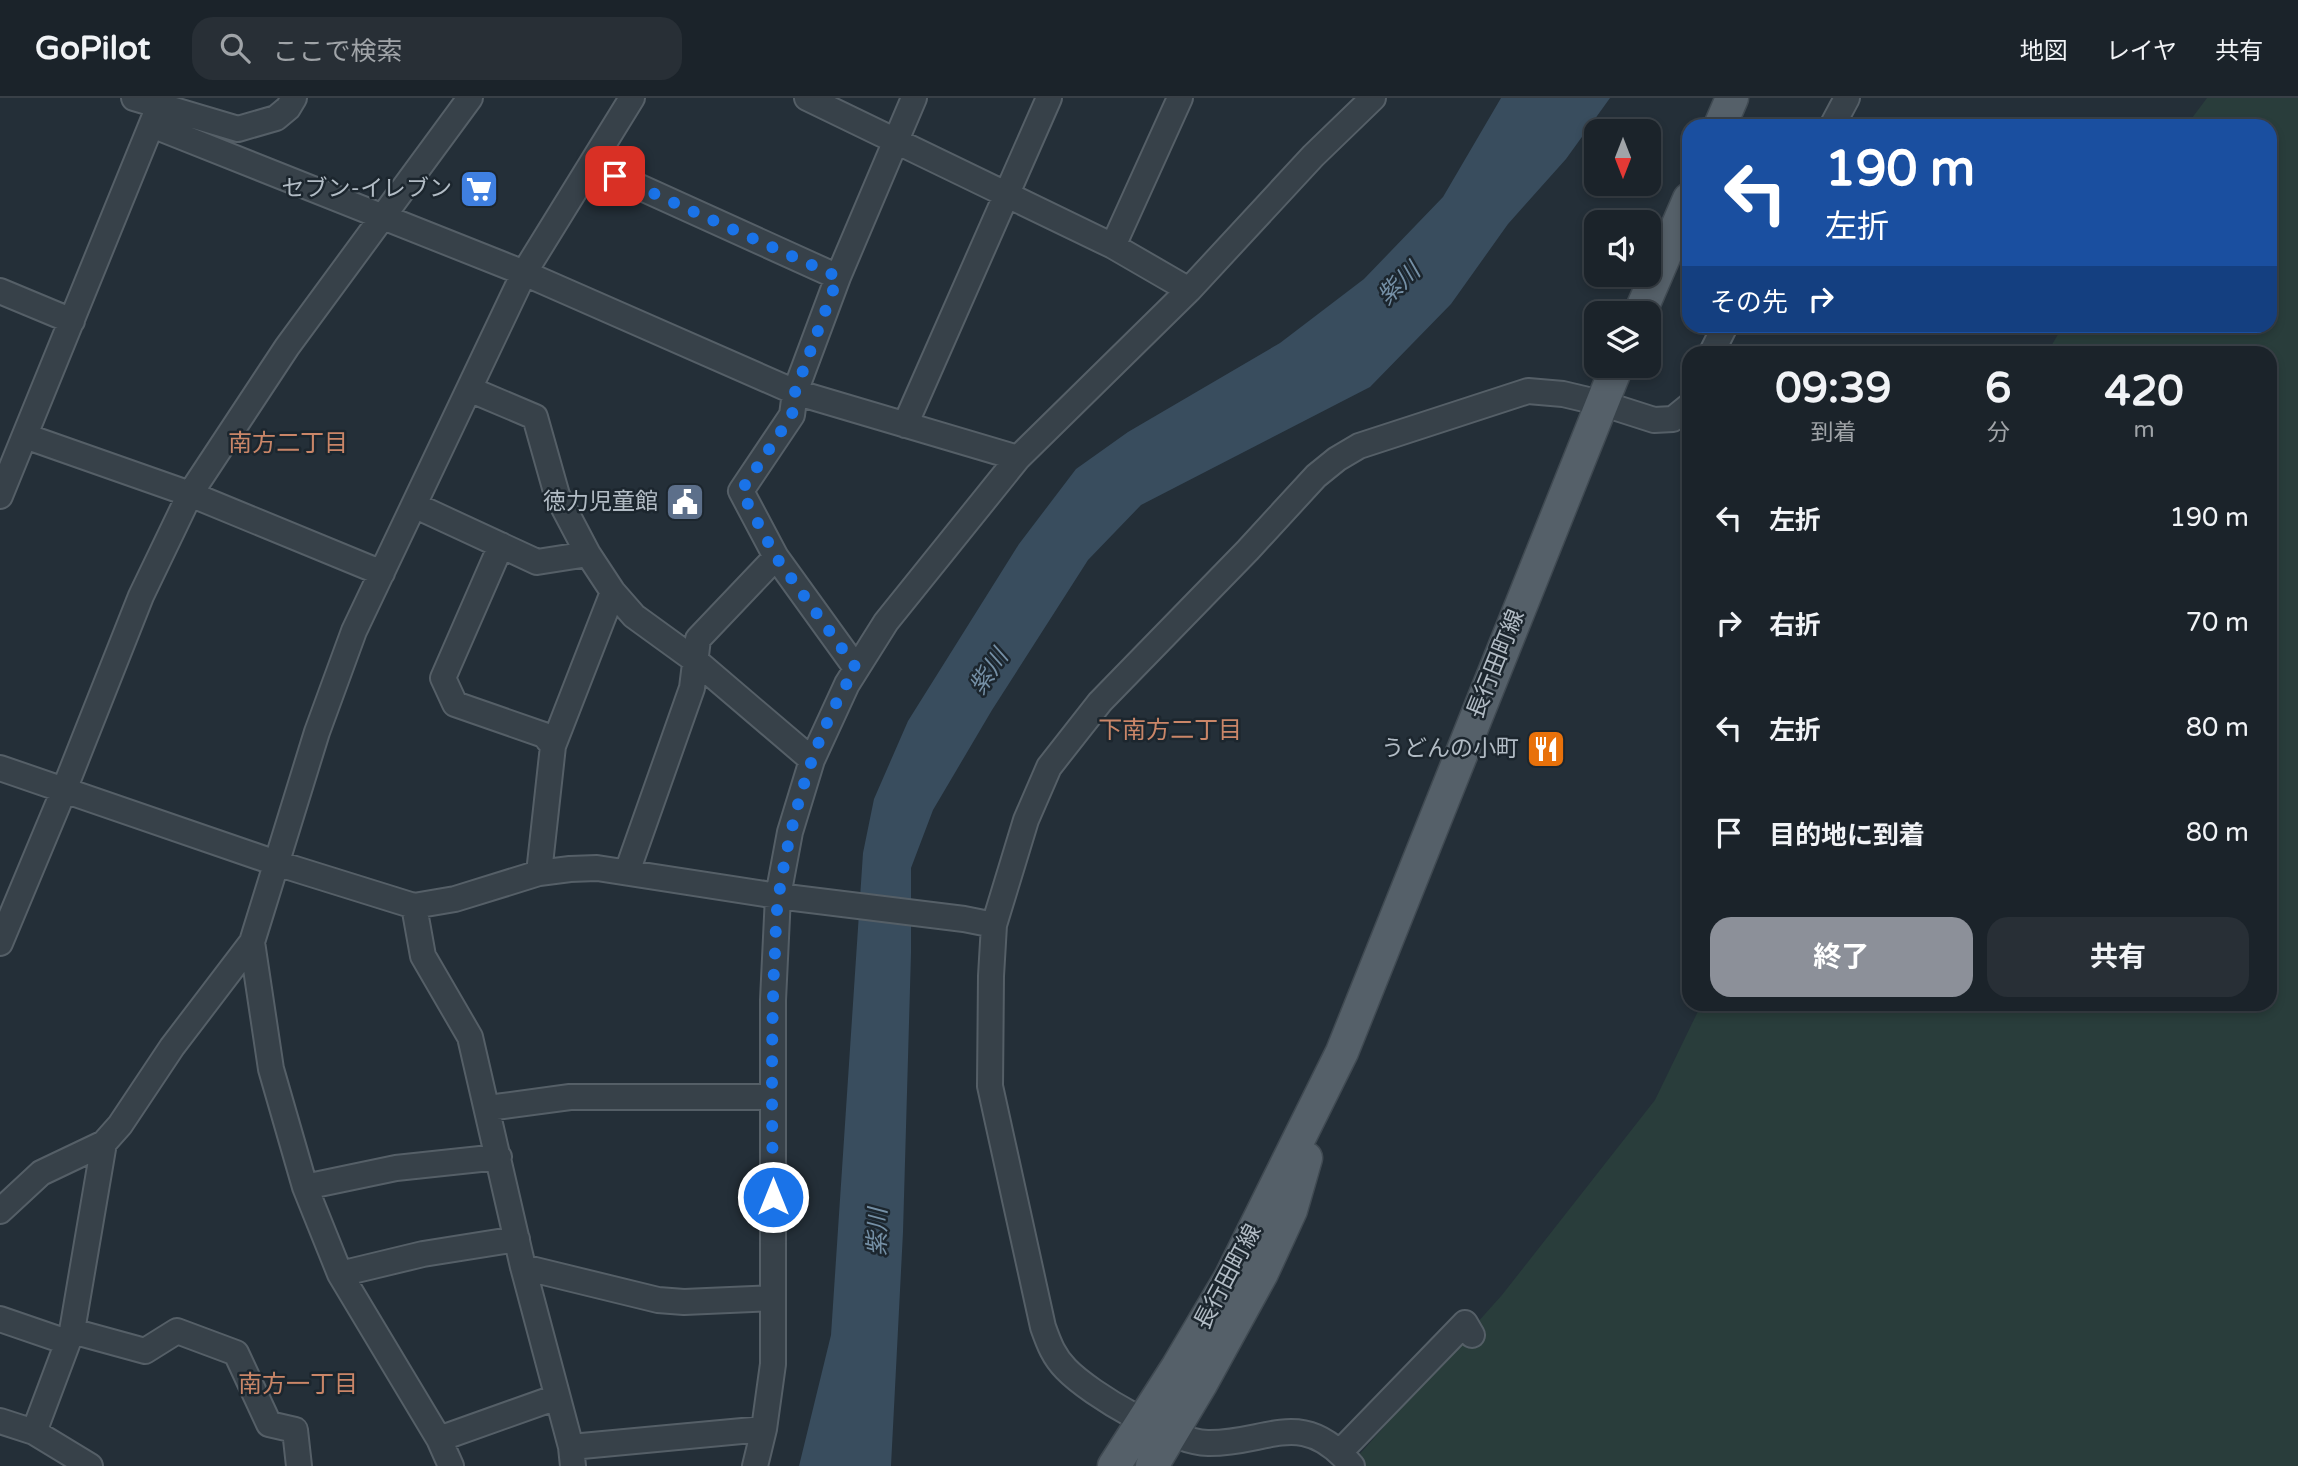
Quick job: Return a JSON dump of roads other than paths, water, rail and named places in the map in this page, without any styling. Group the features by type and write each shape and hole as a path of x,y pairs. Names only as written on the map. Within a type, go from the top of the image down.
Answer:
{"main road":[{"path":"1723,119 1732,98"},
{"path":"1645,301 1682,214"},
{"name":"長行田町線","path":"1152,1466 1158,1428 1347,1039 1612,378"},
{"name":"長行田町線","path":"1114,1466 1158,1428"}],"street":[{"path":"134,98 156,116 384,217 524,273 795,392 1018,458"},
{"path":"156,116 238,129 276,118 295,98"},
{"path":"0,943 141,596 190,495 287,346 470,98"},
{"path":"0,1210 41,1173 104,1143 120,1125 172,1047 252,943 322,719 354,631 524,273 632,98"},
{"path":"807,98 1113,246 1189,290"},
{"path":"856,668 776,557 741,491 792,415 795,392 838,277 914,98"},
{"path":"905,425 1049,98"},
{"path":"1113,246 1181,98"},
{"path":"755,1466 764,1429 773,1364 773,1000 778,896 790,832 812,760 846,684 886,622 1018,458 1189,290 1314,156 1373,98"},
{"path":"1836,119 1847,98"},
{"path":"0,496 156,116"},
{"path":"590,165 838,277"},
{"path":"0,292 72,321"},
{"path":"469,389 535,417 557,495 587,554 613,593 634,616 696,662 812,760"},
{"path":"1472,1335 1465,1323 1346,1459 1305,1432 1272,1433 1209,1443 1192,1441 1158,1428 1086,1386 1067,1370 1050,1349 1043,1327 990,1086 994,925 1026,820 1049,767 1100,702 1316,476 1337,459 1359,446 1528,391 1563,394 1654,420 1673,419 1682,412"},
{"path":"25,436 190,495 382,573"},
{"path":"414,505 537,562 587,554"},
{"path":"501,545 443,678 455,704 544,735 553,746"},
{"path":"627,872 692,688 698,639 776,557"},
{"path":"539,873 553,746 613,593"},
{"path":"0,768 276,863 414,906 455,899 539,873 597,868 994,925"},
{"path":"414,906 423,956 470,1037 523,1267 572,1456 764,1429"},
{"path":"252,943 271,1069 305,1187 340,1275 439,1438 451,1466"},
{"path":"488,1108 570,1097 772,1097"},
{"path":"34,1432 70,1337 104,1143"},
{"path":"305,1187 396,1168 499,1157"},
{"path":"340,1275 423,1254 517,1239"},
{"path":"523,1267 658,1300 684,1302 773,1298"},
{"path":"0,1319 145,1352 177,1331 236,1353 269,1424 295,1430 299,1466"},
{"path":"439,1438 557,1397"},
{"path":"0,1421 34,1432 90,1466"}],"water":[{"name":"紫川","path":"1501,98 1610,98 1595,119 1584,119 1584,134 1566,159 1508,224 1451,304 1370,387 1141,505 1088,560 992,710 933,810 911,868 903,1232 891,1466 799,1466 831,1335 863,853 874,799 908,721 1019,544 1076,469 1128,432 1280,343 1364,279 1443,197"}],"place":[{"name":"セブン-イレブン","path":"479,189"},
{"name":"徳力児童館","path":"685,502"},
{"name":"うどんの小町","path":"1546,749"}],"district":[{"name":"南方二丁目","path":"288,443"},
{"name":"下南方二丁目","path":"1170,730"},
{"name":"南方一丁目","path":"298,1384"}]}
